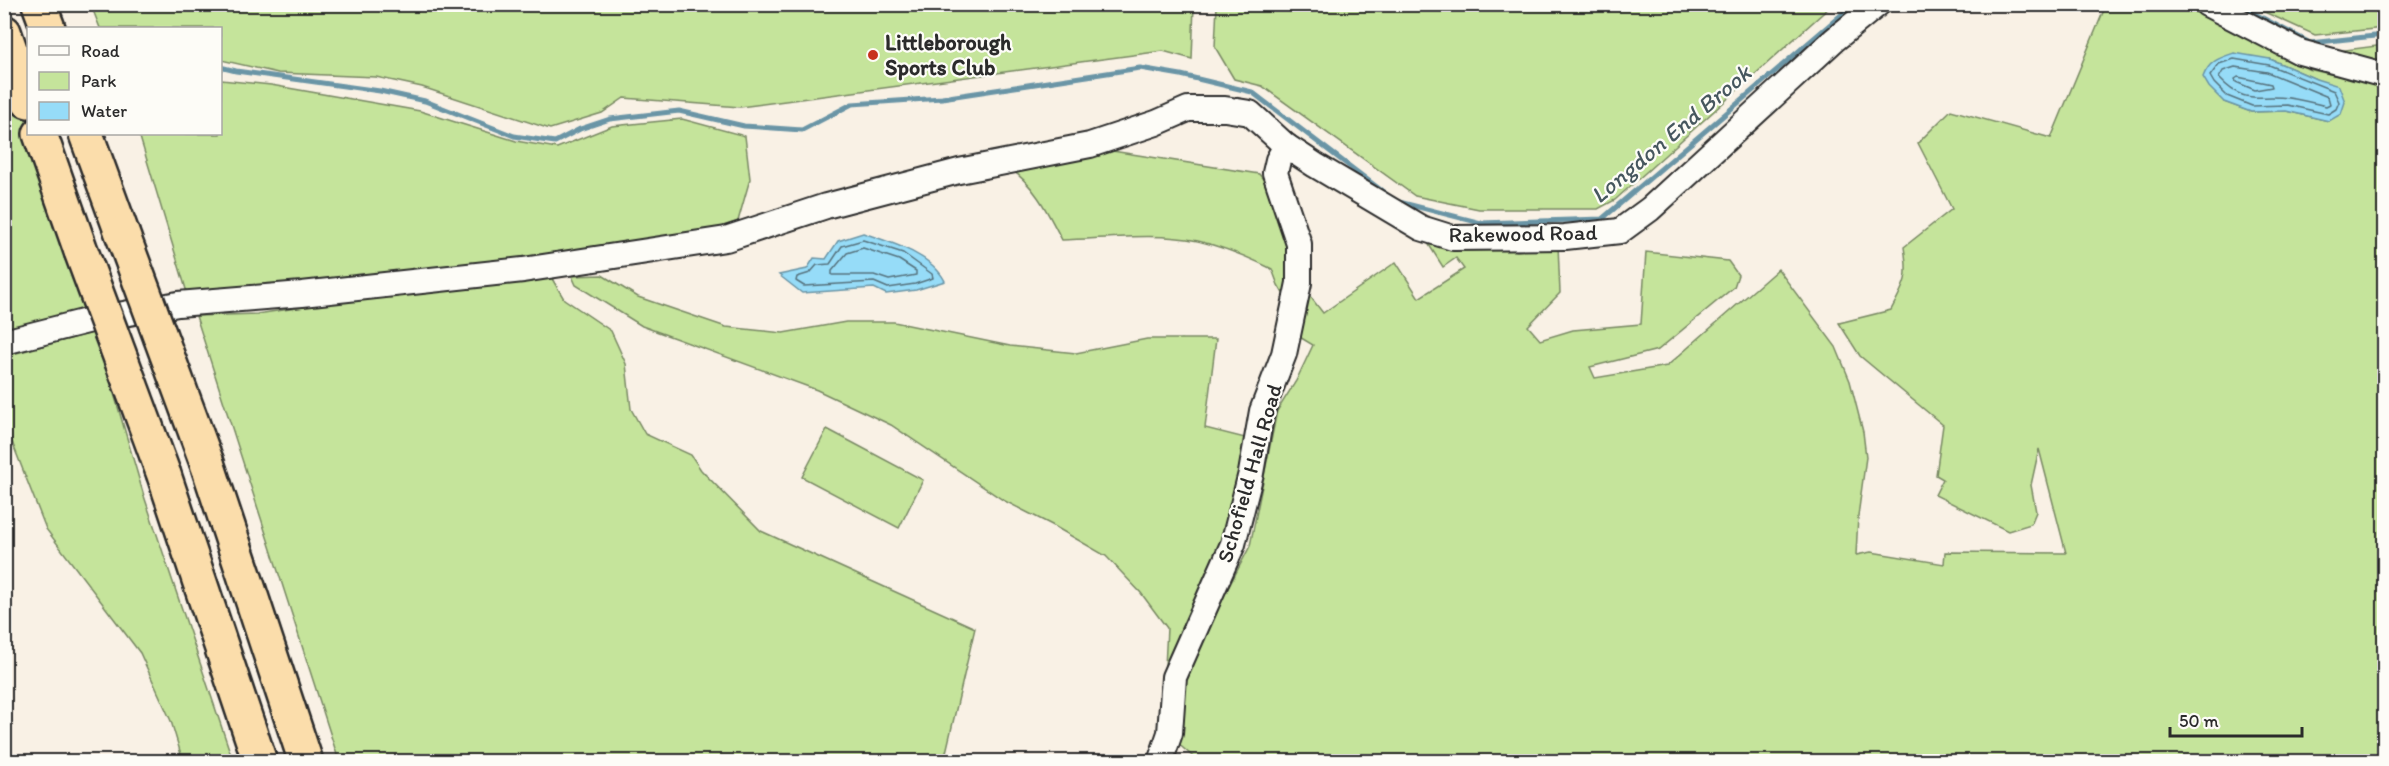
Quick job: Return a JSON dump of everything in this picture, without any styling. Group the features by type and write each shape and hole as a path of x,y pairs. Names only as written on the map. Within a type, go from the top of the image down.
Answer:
{"highway":[{"path":"39,4 48,27"},
{"path":"4,32 27,98"},
{"path":"40,135 164,475 260,762"},
{"path":"86,135 207,463 306,762"}],"street":[{"name":"Rakewood Road","path":"4,342 91,320 178,304 302,294 541,267 726,239 826,206 959,171 1090,145 1188,110 1226,109 1250,113 1286,146 1421,228 1453,238 1565,237 1620,231 1650,210 1834,40 1878,4"},
{"path":"2207,4 2300,52 2385,75"},
{"name":"Schofield Hall Road","path":"1160,762 1170,733 1174,677 1233,544 1251,473 1262,411 1284,354 1295,303 1299,283 1299,244 1275,173 1278,160 1286,146"}],"green space":[{"path":"1194,4 1192,59 1163,51 740,107 624,98 602,113 550,129 422,87 376,77 278,73 222,60 222,27 100,27 91,5"},
{"path":"1217,4 1832,5 1615,200 1598,209 1479,209 1415,196 1262,86 1234,79 1215,47"},
{"path":"2106,5 2191,5 2308,69 2384,86 2384,761 1199,762 1175,741 1185,698 1188,665 1250,546 1277,411 1296,381 1313,345 1298,336 1306,291 1323,313 1396,262 1419,298 1464,269 1456,258 1443,267 1426,240 1496,245 1517,251 1558,245 1560,293 1528,326 1540,340 1573,330 1641,324 1646,252 1728,261 1738,275 1734,287 1658,350 1590,367 1595,378 1667,366 1778,269 1836,347 1850,381 1863,432 1866,457 1858,516 1856,555 1871,552 1944,564 1945,552 2066,553 2039,449 2031,485 2036,512 2031,524 2008,531 1935,495 1943,479 1936,475 1943,425 1860,356 1839,323 1891,310 1905,280 1904,247 1952,209 1918,143 1951,110 2051,138","holes":["2270,59 2316,79 2329,121 2286,111 2251,112 2224,102"]},
{"path":"2249,5 2384,5 2384,28 2315,35"},
{"path":"2384,45 2384,65 2322,53"},
{"path":"13,76 27,119 27,135 92,314 5,335 4,79"},
{"path":"222,80 271,85 420,111 516,141 557,148 612,126 682,119 745,136 750,179 736,228 424,277 188,296 139,135 222,135"},
{"path":"1106,150 1259,174 1272,191 1287,229 1287,300 1272,269 1208,243 1181,238 1147,236 1062,240 1034,191 1009,168"},
{"path":"602,275 638,297 726,327 783,333 846,322 894,322 1010,346 1076,353 1147,339 1216,339 1205,428 1249,439 1228,539 1164,686 1167,628 1141,593 1106,556 1003,500 891,425 817,390 642,326 576,285 572,276"},
{"path":"551,277 564,299 611,331 626,364 631,409 645,434 691,455 701,470 761,531 975,628 944,761 339,761 196,316 257,314 350,300"},
{"path":"96,332 144,496 233,761 183,761 171,721 140,653 46,529 5,424 5,356"},
{"path":"827,429 923,480 899,528 802,477"}],"water":[{"path":"2234,53 2270,59 2316,79 2339,86 2345,102 2341,114 2329,121 2286,111 2251,112 2224,102 2209,87 2203,77 2208,67 2215,61"},
{"path":"863,233 920,256 939,272 945,281 916,290 886,294 874,288 802,293 779,275 807,269 814,258 826,259 838,241"}],"waterway":[{"name":"Longdon End Brook","path":"1399,202 1481,223 1602,219 1854,4"},
{"name":"Longdon End Brook","path":"2236,4 2310,43 2384,35"},
{"name":"Longdon End Brook","path":"222,68 380,91 425,101 514,136 555,142 580,129 610,119 679,111 744,126 802,130 852,104 942,98 1140,68 1252,92 1386,194"}],"place":[{"name":"Littleborough Sports Club","path":"873,55"}]}
